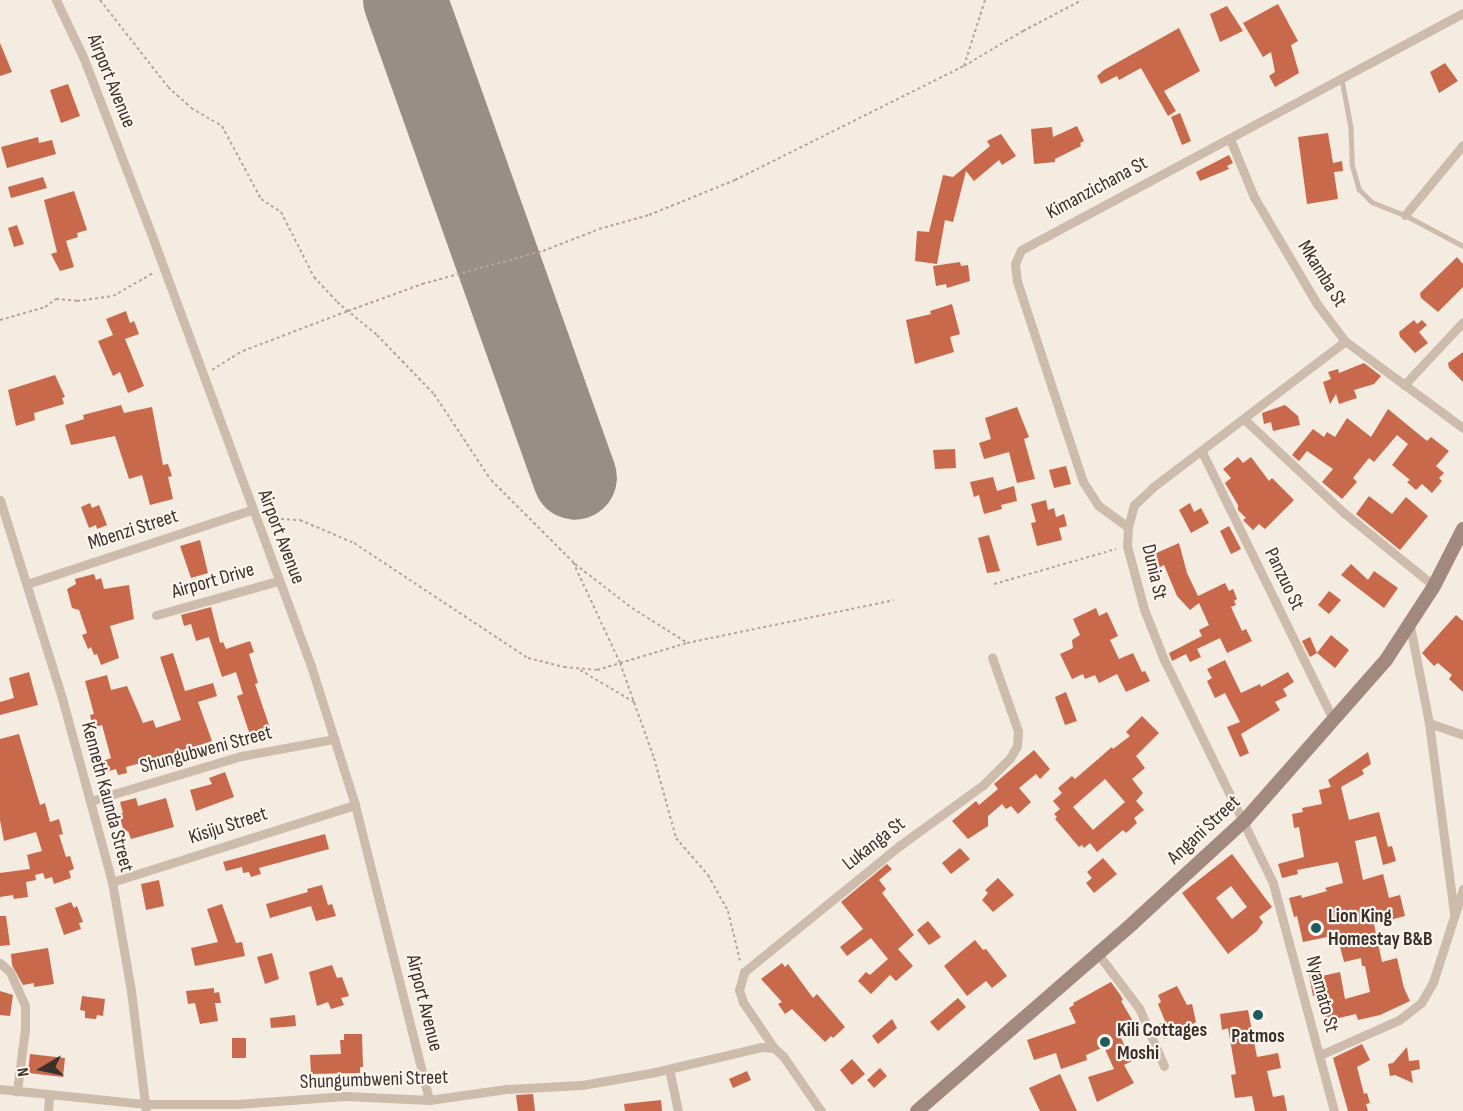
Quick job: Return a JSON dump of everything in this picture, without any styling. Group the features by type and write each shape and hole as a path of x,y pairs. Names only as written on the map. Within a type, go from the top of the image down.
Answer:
{"street":[{"name":"Airport Avenue","path":"56,0 88,69 311,666 355,805 429,1100"},
{"name":"Kimanzichana St","path":"1128,527 1098,505 1083,482 1017,281 1015,264 1021,250 1342,80 1463,13"},
{"name":"Mkamba St","path":"1230,139 1254,197 1317,304 1345,341 1463,428"},
{"path":"1405,215 1463,145"},
{"path":"1404,385 1463,322"},
{"name":"Dunia St","path":"1245,820 1164,660 1144,609 1127,546 1128,527 1134,506 1153,487 1245,420 1345,341"},
{"path":"1245,420 1343,512 1434,586"},
{"name":"Panzuo St","path":"1202,452 1334,721"},
{"name":"Kenneth Kaunda Street","path":"0,503 27,584 112,882 131,991 146,1107"},
{"name":"Mbenzi Street","path":"27,584 253,514"},
{"name":"Angani Street","path":"917,1111 1098,954 1245,820 1386,660 1434,586 1463,529"},
{"name":"Airport Drive","path":"156,615 278,581"},
{"path":"1410,626 1428,723 1454,914"},
{"name":"Lukanga St","path":"744,972 899,846 983,785 1010,758 1017,746 1018,731 992,657"},
{"path":"1428,723 1451,728 1463,735"},
{"name":"Shungubweni Street","path":"90,801 241,756 334,739"},
{"name":"Kisiju Street","path":"112,882 355,805"},
{"name":"Nyamato St","path":"1245,820 1273,882 1334,1111"},
{"path":"1320,1055 1399,1020 1421,1003 1433,982 1463,889"},
{"path":"1098,954 1139,1008 1164,1066"},
{"path":"0,963 10,972 25,1006 26,1029 17,1091"},
{"path":"744,972 739,990 742,1002 821,1111"},
{"name":"Shungumbweni Street","path":"0,1089 146,1107 237,1107 346,1096 429,1100 506,1089 582,1085 669,1069 761,1047 774,1048"},
{"path":"669,1069 678,1111"},
{"path":"48,1111 50,1095"}],"lane":[{"path":"1342,80 1351,127 1352,164 1359,189 1372,202 1405,215 1463,246"}],"path":[{"path":"100,0 168,87 191,108 222,126 261,199 281,212 314,277 348,311 377,335 434,394 491,480 573,562 632,608 687,643"},
{"path":"964,66 985,0"},
{"path":"202,376 243,351 422,284 543,251 599,229 649,215 807,147 964,66 1082,0"},
{"path":"0,320 45,307 56,298 77,301 113,296 137,285 151,273 164,271"},
{"path":"253,514 300,520 354,543 528,658 578,669 597,670 687,643 894,600"},
{"path":"994,584 1127,546"},
{"path":"573,562 620,663 654,758 676,838 708,875 728,911 744,972"},
{"path":"578,669 634,702"}],"building":[{"path":"1278,4 1298,41 1291,45 1299,73 1275,87 1269,76 1275,72 1271,52 1263,57 1243,23"},
{"path":"1227,6 1243,31 1220,42 1210,14"},
{"path":"1179,28 1200,71 1164,91 1176,111 1168,116 1141,68 1119,80 1117,76 1101,84 1097,76 1104,70"},
{"path":"0,43 12,72 0,76"},
{"path":"1445,63 1458,81 1439,93 1430,72"},
{"path":"68,84 80,116 61,123 50,90"},
{"path":"1180,113 1191,141 1182,145 1171,117"},
{"path":"1077,126 1084,141 1080,143 1081,146 1055,159 1055,162 1034,164 1031,129 1052,127 1053,137"},
{"path":"1328,133 1333,163 1342,161 1343,171 1334,172 1338,199 1307,204 1298,137"},
{"path":"1001,134 1016,156 1002,165 999,160 974,181 966,171 953,222 945,220 937,264 915,261 917,231 929,232 943,175 953,177 990,146 987,141"},
{"path":"38,137 39,143 52,140 56,154 7,168 1,147"},
{"path":"1229,155 1233,163 1227,166 1229,169 1200,181 1196,172"},
{"path":"43,177 47,188 11,198 8,187"},
{"path":"74,191 87,230 77,233 78,237 66,241 74,267 60,271 51,254 57,252 44,200"},
{"path":"17,225 24,244 14,247 8,228"},
{"path":"1457,257 1463,264 1463,287 1438,312 1421,298 1420,293"},
{"path":"960,262 961,266 968,265 970,281 947,288 946,284 936,286 933,266"},
{"path":"952,304 960,334 950,337 954,352 915,364 906,320 931,314 930,311"},
{"path":"126,311 130,323 134,321 139,334 125,339 144,386 128,393 120,372 113,376 98,341 113,335 106,319"},
{"path":"1414,320 1417,324 1422,320 1427,325 1419,332 1428,343 1415,353 1400,337 1399,332"},
{"path":"1463,352 1463,382 1449,368 1448,363"},
{"path":"1364,363 1381,376 1374,384 1354,390 1357,398 1339,404 1336,394 1330,404 1323,382 1331,379 1328,372 1338,369 1339,373"},
{"path":"55,375 65,397 62,398 64,404 34,413 35,420 16,426 8,390"},
{"path":"121,405 124,413 152,407 163,465 168,464 172,476 168,477 173,499 150,505 142,475 129,479 115,436 71,445 65,425 84,419 83,415"},
{"path":"1285,405 1298,416 1300,425 1273,431 1271,422 1264,424 1262,413"},
{"path":"1017,407 1029,437 1024,439 1035,479 1017,483 1009,452 984,459 979,443 991,439 985,418"},
{"path":"1388,409 1427,441 1431,437 1449,451 1436,466 1444,473 1439,478 1442,481 1432,493 1422,484 1416,490 1407,482 1410,480 1392,465 1408,444 1397,435 1374,462 1369,458 1353,478 1357,482 1342,499 1322,482 1333,469 1307,451 1299,461 1292,455 1313,429 1324,437 1327,432 1335,437 1347,418 1371,437"},
{"path":"955,449 956,468 935,469 933,450"},
{"path":"1238,457 1243,463 1251,457 1269,481 1272,478 1294,500 1265,529 1259,524 1253,530 1243,520 1246,518 1238,510 1238,505 1225,483 1231,478 1223,469"},
{"path":"1066,466 1071,484 1054,488 1049,470"},
{"path":"993,477 997,491 1014,486 1017,501 1001,505 1002,509 984,514 979,495 974,497 970,482"},
{"path":"1369,496 1392,514 1406,497 1428,516 1400,550 1356,514"},
{"path":"1046,500 1048,510 1054,508 1056,517 1064,514 1067,526 1059,528 1062,540 1037,546 1031,523 1036,522 1031,504"},
{"path":"90,503 92,508 99,505 107,525 97,529 96,525 89,528 81,507"},
{"path":"1190,503 1194,512 1201,508 1209,523 1191,533 1179,510"},
{"path":"1229,526 1241,549 1231,554 1220,531"},
{"path":"989,535 1000,571 987,573 978,538"},
{"path":"200,540 208,573 191,578 180,546"},
{"path":"1179,543 1187,573 1198,596 1225,583 1229,591 1233,589 1237,599 1234,601 1236,605 1231,607 1242,631 1246,629 1252,641 1227,653 1220,638 1197,649 1201,657 1190,662 1186,654 1172,661 1169,653 1202,636 1199,630 1209,625 1199,603 1190,610 1177,596 1164,565 1158,568 1152,555"},
{"path":"1351,564 1368,580 1374,571 1398,588 1384,608 1341,575"},
{"path":"94,574 96,580 101,578 104,589 129,585 134,619 110,626 119,658 101,665 97,654 94,655 91,647 88,649 82,635 87,633 79,610 72,608 67,589 76,584 75,579"},
{"path":"1329,591 1341,600 1329,614 1318,605"},
{"path":"211,607 220,643 223,642 226,649 250,641 254,652 249,654 258,683 255,684 270,728 250,735 237,696 243,694 236,672 222,677 209,637 196,641 191,624 184,626 181,615"},
{"path":"1096,608 1099,616 1107,612 1118,636 1110,640 1119,659 1133,653 1142,672 1145,671 1150,681 1126,692 1117,674 1099,683 1095,675 1085,679 1083,674 1072,679 1060,654 1073,648 1072,640 1080,635 1073,619"},
{"path":"1456,615 1463,621 1463,692 1449,679 1452,675 1438,663 1434,666 1422,653"},
{"path":"1331,635 1349,650 1335,668 1317,653"},
{"path":"1310,637 1317,653 1310,657 1302,641"},
{"path":"173,653 185,691 213,683 217,696 198,702 212,741 188,749 190,753 150,766 148,761 126,767 127,773 118,775 116,769 106,772 103,761 111,758 102,725 93,728 90,715 94,714 85,681 107,675 111,690 127,686 143,723 153,720 156,728 181,720 160,657"},
{"path":"1225,660 1241,693 1260,684 1261,687 1288,672 1294,682 1283,689 1287,696 1275,702 1280,710 1241,734 1249,753 1240,757 1227,727 1240,722 1225,693 1215,698 1207,681 1212,678 1207,669"},
{"path":"29,672 38,705 0,715 0,702 14,698 9,678"},
{"path":"1066,692 1077,721 1065,725 1055,697"},
{"path":"1142,716 1159,733 1136,756 1145,768 1132,779 1143,793 1136,801 1144,810 1134,818 1137,823 1126,833 1123,830 1097,852 1090,843 1084,848 1082,845 1079,847 1055,819 1057,817 1054,814 1060,809 1053,801 1062,793 1058,788 1072,776 1075,779 1112,747 1113,749 1130,736 1126,732","holes":["1105,779 1125,802 1093,830 1073,807"]},
{"path":"19,734 40,805 45,803 50,822 59,819 63,834 59,835 66,857 70,856 74,869 69,871 71,878 54,884 52,877 45,879 43,873 35,875 36,880 26,882 28,897 14,899 13,895 0,897 0,873 30,869 27,855 42,851 36,832 4,841 0,820 0,739"},
{"path":"1034,750 1050,769 1040,779 1036,774 1019,788 1031,802 1018,814 1011,806 1006,809 1002,804 988,816 988,826 968,839 952,821 976,801 979,805 998,789 994,784"},
{"path":"1368,752 1371,764 1362,770 1364,774 1341,787 1349,820 1379,812 1388,847 1392,846 1396,861 1383,865 1376,836 1355,841 1363,880 1383,874 1389,898 1400,895 1405,916 1374,924 1382,962 1397,958 1404,988 1410,1001 1380,1015 1358,1020 1356,1014 1326,1021 1320,994 1313,996 1309,975 1321,972 1322,976 1340,972 1345,999 1370,992 1365,966 1362,966 1361,958 1344,962 1337,935 1303,942 1297,916 1294,917 1289,898 1301,895 1302,898 1327,891 1325,888 1343,883 1338,862 1297,870 1298,874 1282,878 1278,864 1304,857 1299,827 1294,828 1292,814 1303,812 1302,808 1322,804 1319,790 1331,787 1328,780"},
{"path":"225,772 234,797 196,811 190,790 212,784 209,778"},
{"path":"136,798 138,806 166,798 174,827 131,839 128,831 124,832 119,814 123,813 120,802"},
{"path":"325,834 329,849 259,868 261,874 251,877 249,872 243,873 242,867 226,871 223,862"},
{"path":"960,848 970,859 951,874 942,863"},
{"path":"1232,854 1272,907 1259,917 1263,922 1257,931 1228,954 1182,893","holes":["1231,886 1247,907 1232,919 1216,898"]},
{"path":"1103,858 1117,874 1094,893 1086,883 1092,878 1087,872"},
{"path":"887,864 892,869 879,880 886,889 882,893 914,935 898,949 913,966 896,981 890,975 871,994 858,981 866,972 870,975 888,959 871,938 847,956 840,947 863,929 841,902"},
{"path":"998,878 1014,895 993,912 982,900 988,893 985,890"},
{"path":"159,880 164,906 146,910 141,884"},
{"path":"322,885 328,905 332,904 336,916 316,921 311,906 270,918 266,904 308,892 307,889"},
{"path":"71,902 74,908 77,906 83,922 79,923 81,929 64,935 55,908"},
{"path":"222,904 236,943 242,942 245,956 195,966 191,948 218,942 207,909"},
{"path":"0,916 6,916 10,945 0,946"},
{"path":"928,921 941,937 929,945 917,930"},
{"path":"975,940 983,950 986,949 1007,976 992,988 986,981 967,996 944,966"},
{"path":"48,948 54,984 34,987 34,983 23,985 12,965 11,954"},
{"path":"272,953 279,979 265,984 257,957"},
{"path":"782,963 785,967 788,964 813,998 817,994 845,1027 833,1038 831,1036 825,1042 792,1009 785,1014 778,1004 782,1002 761,979"},
{"path":"332,965 337,978 342,977 349,996 341,998 344,1005 331,1009 328,1002 317,1006 309,972"},
{"path":"1111,982 1121,996 1123,1000 1121,1001 1134,1023 1127,1027 1130,1031 1120,1036 1132,1061 1124,1065 1134,1083 1097,1102 1088,1077 1114,1069 1104,1047 1086,1055 1087,1060 1061,1069 1056,1053 1034,1060 1027,1040 1076,1023 1069,1008 1074,1005 1073,1003"},
{"path":"1177,986 1187,1005 1192,1004 1196,1022 1164,1039 1157,1025 1165,1021 1158,1004 1161,1002 1158,995"},
{"path":"214,988 214,993 219,992 221,1003 215,1003 218,1021 200,1024 195,1003 188,1004 186,991"},
{"path":"0,991 13,995 10,1016 0,1015"},
{"path":"82,996 105,999 103,1016 97,1015 96,1019 85,1018 85,1011 80,1010"},
{"path":"958,998 966,1007 938,1031 930,1022"},
{"path":"1248,1010 1257,1057 1278,1053 1281,1068 1267,1071 1273,1097 1284,1095 1287,1111 1255,1111 1252,1096 1235,1098 1231,1075 1236,1074 1228,1028 1222,1030 1220,1014"},
{"path":"295,1015 296,1026 271,1028 270,1018"},
{"path":"892,1019 897,1028 878,1044 872,1036"},
{"path":"344,1034 362,1034 363,1067 360,1067 360,1073 311,1074 310,1055 341,1054 340,1040 344,1040"},
{"path":"232,1038 246,1038 246,1058 232,1058"},
{"path":"1362,1044 1370,1060 1357,1067 1364,1094 1367,1093 1370,1103 1366,1104 1368,1111 1348,1111 1333,1058"},
{"path":"1407,1047 1409,1061 1419,1060 1420,1069 1411,1071 1413,1083 1395,1075 1390,1076 1388,1064 1393,1063"},
{"path":"30,1054 65,1058 63,1077 28,1073"},
{"path":"852,1059 865,1074 852,1085 840,1070"},
{"path":"880,1068 887,1076 874,1088 867,1080"},
{"path":"747,1071 751,1080 733,1088 729,1079"},
{"path":"1060,1074 1077,1111 1040,1111 1029,1088"},
{"path":"533,1094 535,1111 518,1111 516,1095"},
{"path":"661,1100 662,1111 625,1111 624,1104"}],"runway":[{"path":"405,0 575,478"}],"place":[{"name":"Lion King Homestay B&B","path":"1316,928"},
{"name":"Patmos","path":"1258,1015"},
{"name":"Kili Cottages Moshi","path":"1105,1042"}]}
